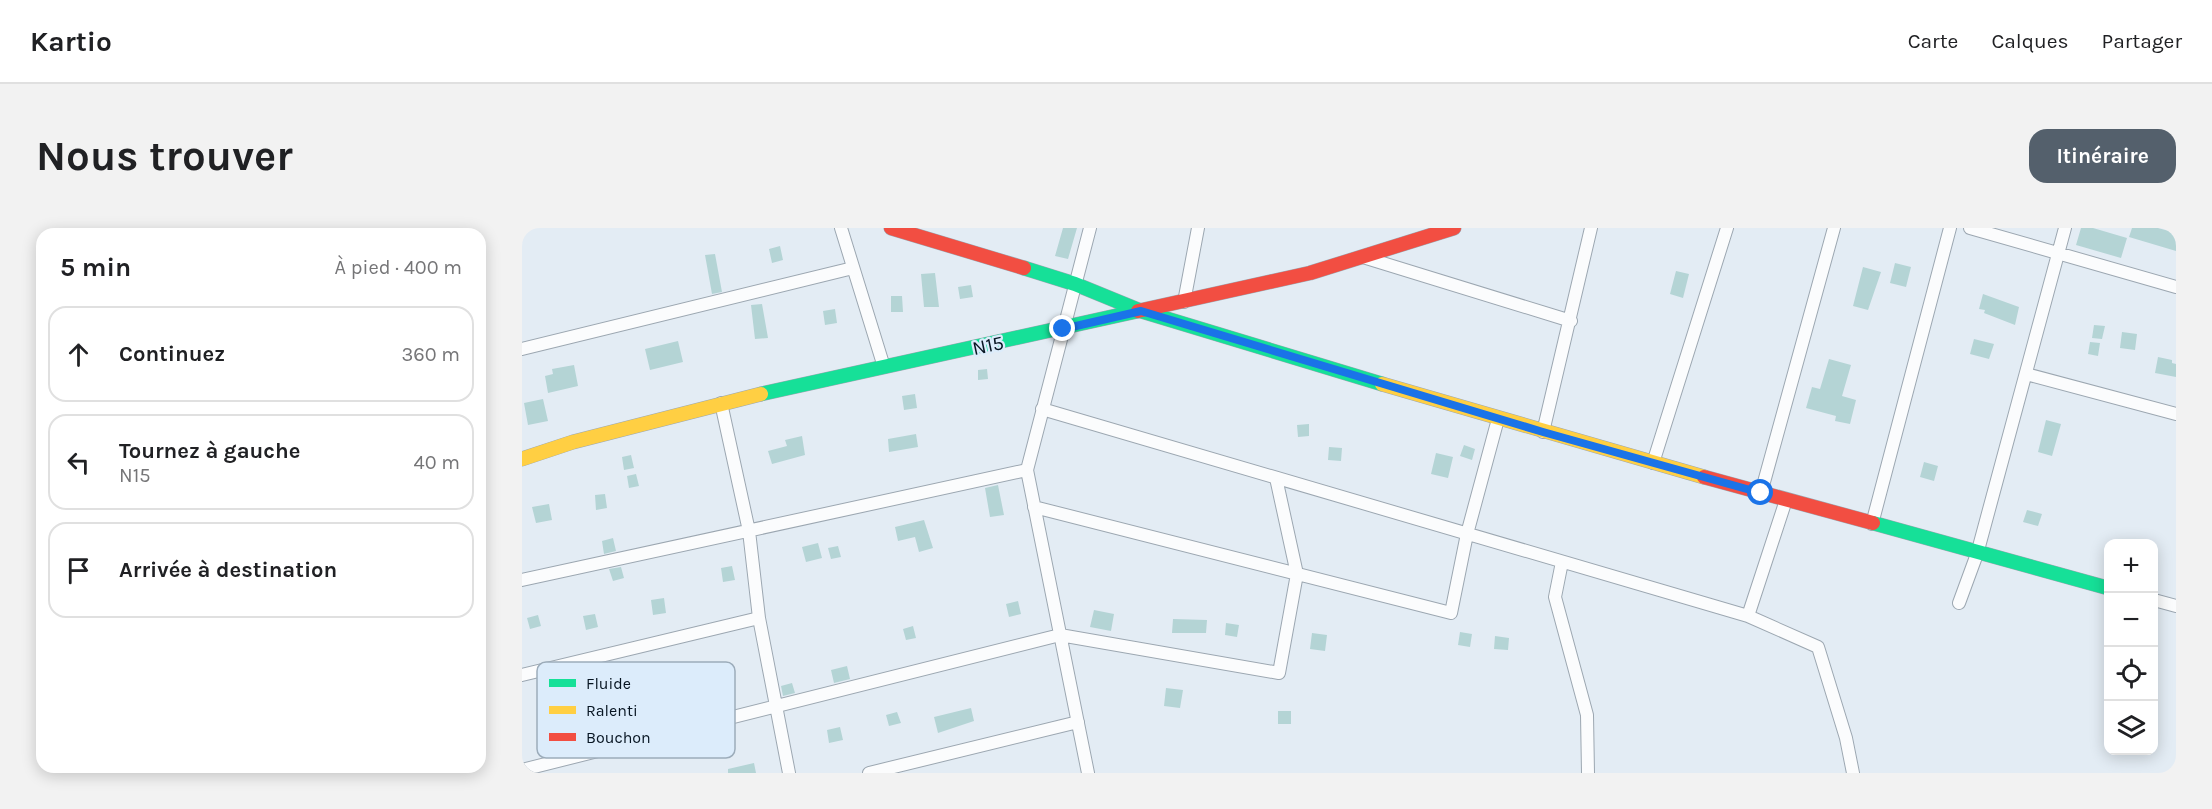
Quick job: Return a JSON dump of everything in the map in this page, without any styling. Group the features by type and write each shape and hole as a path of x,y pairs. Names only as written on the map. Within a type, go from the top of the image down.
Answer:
{"street":[{"path":"841,228 884,367"},
{"path":"891,228 1075,284 1141,311 1543,432 1977,554 2104,587"},
{"path":"1088,773 1027,470 1090,228"},
{"path":"1184,302 1198,228"},
{"name":"N15","path":"522,459 573,442 721,403 1310,273 1454,228"},
{"path":"1543,432 1592,228"},
{"path":"1653,463 1727,228"},
{"path":"1761,493 1834,228"},
{"path":"1872,524 1950,228"},
{"path":"1970,228 2176,287"},
{"path":"1959,603 1977,554 2065,228"},
{"path":"1362,257 1571,321"},
{"path":"522,349 853,268"},
{"path":"2026,374 2176,414"},
{"path":"721,403 749,531 759,618 789,773"},
{"path":"1042,409 1748,616 1818,646 1846,738 1853,773"},
{"path":"1034,507 1451,614 1467,534 1498,418"},
{"path":"522,580 1027,470"},
{"path":"735,715 1060,635 1279,673 1297,574 1276,477"},
{"path":"1748,616 1786,500"},
{"path":"1562,562 1555,597 1587,715 1588,773"},
{"path":"2158,601 2176,606"},
{"path":"576,662 759,618"},
{"path":"522,675 537,671"},
{"path":"869,773 1078,722"},
{"path":"522,770 569,758"}],"building":[{"path":"1063,228 1077,228 1068,259 1055,256"},
{"path":"2081,228 2093,228 2127,238 2121,258 2076,245"},
{"path":"2132,228 2158,228 2176,233 2176,251 2129,237"},
{"path":"780,246 783,260 772,263 769,249"},
{"path":"715,254 722,292 712,294 705,255"},
{"path":"1895,263 1911,267 1906,287 1890,283"},
{"path":"1863,267 1881,272 1868,310 1853,306"},
{"path":"1676,271 1689,274 1683,298 1670,294"},
{"path":"935,273 939,307 924,307 921,274"},
{"path":"971,285 973,297 960,299 958,287"},
{"path":"1983,294 2019,307 2015,325 1979,309"},
{"path":"891,296 902,296 903,312 891,312"},
{"path":"762,304 768,338 755,339 751,305"},
{"path":"835,309 837,323 825,325 823,311"},
{"path":"2094,325 2105,326 2102,339 2092,338"},
{"path":"2122,332 2137,334 2135,350 2120,348"},
{"path":"1974,339 1994,344 1989,359 1970,354"},
{"path":"678,341 683,362 650,370 645,349"},
{"path":"2090,342 2100,343 2098,356 2088,354"},
{"path":"2158,357 2172,360 2172,363 2176,364 2176,377 2155,373"},
{"path":"1829,359 1851,365 1842,396 1856,400 1850,424 1835,421 1836,416 1806,408 1812,387 1820,389"},
{"path":"574,365 578,386 548,393 545,376 553,374 552,369"},
{"path":"987,369 988,379 978,380 978,370"},
{"path":"915,394 917,408 904,410 902,396"},
{"path":"543,399 548,421 528,425 524,403"},
{"path":"2046,420 2061,424 2052,456 2038,452"},
{"path":"1309,424 1309,436 1298,437 1297,425"},
{"path":"916,434 918,447 889,452 888,439"},
{"path":"802,436 805,455 772,464 768,451 787,446 785,440"},
{"path":"1464,445 1475,449 1472,460 1460,456"},
{"path":"1329,447 1342,448 1341,461 1328,460"},
{"path":"1436,453 1453,457 1448,478 1431,474"},
{"path":"631,455 634,468 624,470 622,457"},
{"path":"1924,462 1938,466 1934,481 1920,477"},
{"path":"636,474 639,486 629,488 627,476"},
{"path":"998,485 1004,515 990,517 985,488"},
{"path":"605,494 607,508 596,510 595,495"},
{"path":"549,504 552,520 536,523 532,507"},
{"path":"2027,510 2042,514 2038,526 2023,522"},
{"path":"924,520 933,548 919,552 915,537 898,541 895,527"},
{"path":"613,538 616,551 604,554 602,541"},
{"path":"818,543 822,558 806,562 802,547"},
{"path":"838,546 841,557 831,559 828,548"},
{"path":"732,566 735,580 723,582 721,568"},
{"path":"621,567 624,578 613,581 609,569"},
{"path":"664,598 666,613 653,615 651,600"},
{"path":"1018,601 1021,614 1009,617 1006,604"},
{"path":"1094,610 1114,614 1111,631 1090,627"},
{"path":"595,614 598,627 586,630 583,616"},
{"path":"538,615 541,626 530,629 527,618"},
{"path":"1173,619 1207,620 1206,633 1172,633"},
{"path":"1226,623 1239,625 1237,637 1225,635"},
{"path":"913,626 916,638 906,640 903,629"},
{"path":"1460,632 1472,634 1470,647 1458,645"},
{"path":"1312,633 1327,635 1325,651 1310,649"},
{"path":"1495,636 1509,638 1508,650 1494,649"},
{"path":"847,666 850,679 834,683 831,670"},
{"path":"792,683 795,693 783,696 781,686"},
{"path":"1166,688 1183,690 1180,708 1164,706"},
{"path":"971,708 974,721 938,733 934,717"},
{"path":"1278,711 1291,711 1291,724 1278,724"},
{"path":"897,712 901,723 889,726 886,715"},
{"path":"840,727 843,740 829,743 827,730"},
{"path":"754,763 756,773 728,773 728,769"}],"traffic: fast":[{"path":"1024,268 1075,284 1141,311 1382,384"},
{"path":"761,394 1138,311"},
{"path":"1873,523 2104,587"}],"traffic: slow":[{"path":"1382,384 1704,477"},
{"path":"522,459 573,442 761,394"}],"traffic: jam":[{"path":"891,228 1024,268"},
{"path":"1138,311 1310,273 1454,228"},
{"path":"1704,477 1873,523"}],"route":[{"path":"1063,329 1141,311 1543,432 1761,493"}]}
